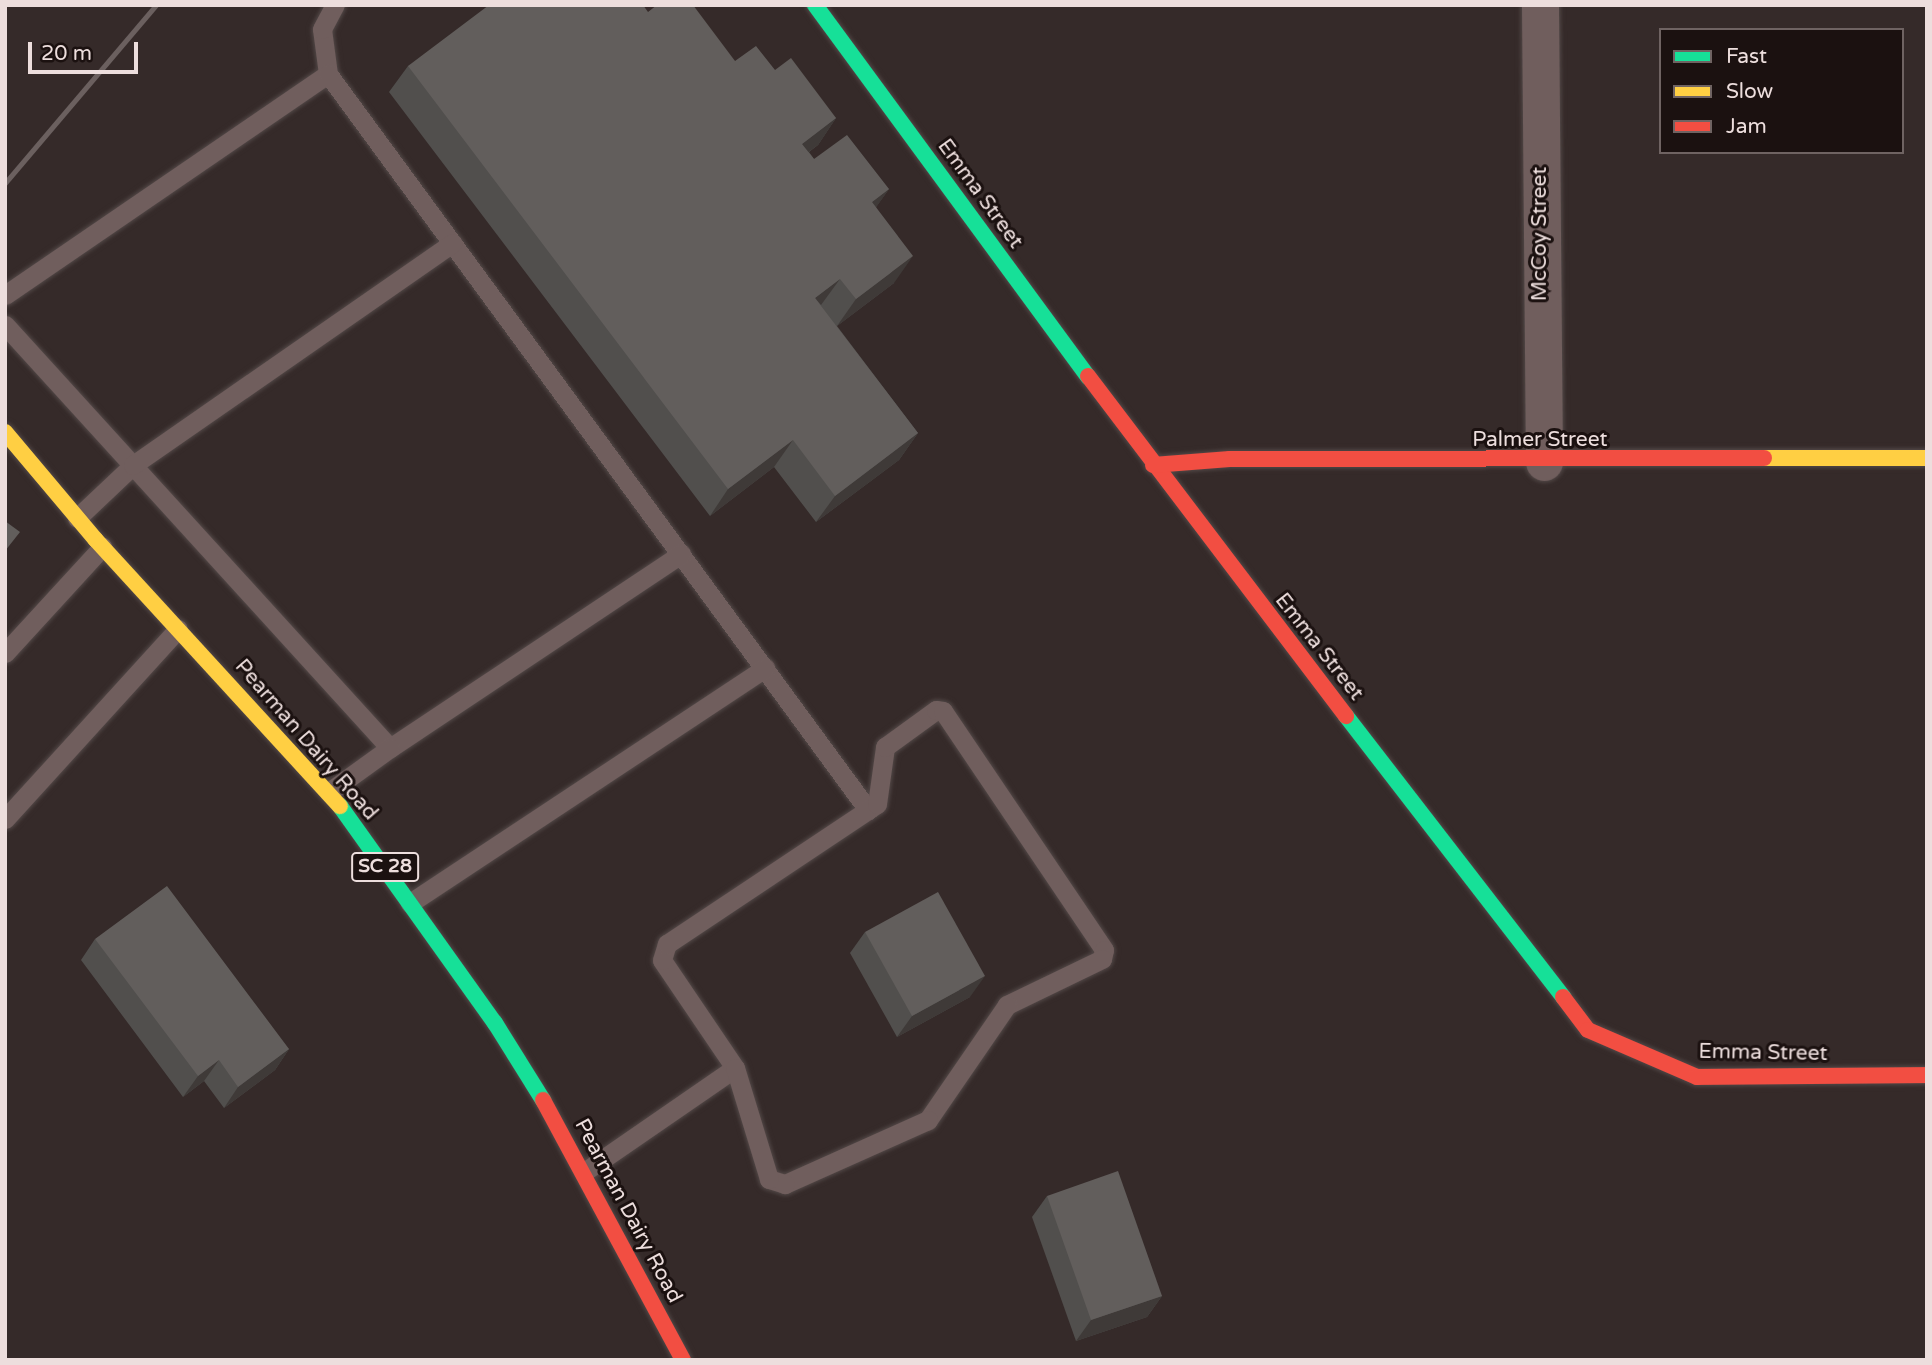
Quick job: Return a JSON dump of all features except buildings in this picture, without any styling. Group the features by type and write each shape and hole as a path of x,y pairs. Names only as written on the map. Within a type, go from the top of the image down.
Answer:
{"main road":[{"name":"Emma Street","path":"815,5 1153,465 1588,1030 1697,1077 1927,1075"},
{"name":"Pearman Dairy Road","path":"5,432 102,547 329,792 495,1023 584,1172 683,1360"},
{"name":"Palmer Street","path":"1153,465 1230,459 1544,462 1927,458"}],"street":[{"name":"McCoy Street","path":"1540,5 1544,462"}],"lane":[{"path":"335,5 322,29 328,74 868,810"},
{"path":"5,295 328,74"},
{"path":"77,518 133,465 452,243"},
{"path":"5,325 390,748"},
{"path":"5,653 102,547"},
{"path":"329,792 390,748 681,554"},
{"path":"5,819 178,629"},
{"path":"410,903 765,668"},
{"path":"936,710 943,711 1104,950 1102,959 1007,1005 928,1121 785,1184 769,1178 735,1068 662,960 667,944 877,804 885,747 936,710"},
{"path":"584,1172 735,1068"}],"railway":[{"path":"5,183 156,5"}],"traffic: fast":[{"path":"815,5 1088,376"},
{"path":"1346,716 1563,997"},
{"path":"340,806 495,1023 543,1100"}],"traffic: slow":[{"path":"5,432 96,540 340,806"},
{"path":"1764,458 1927,458"}],"traffic: jam":[{"path":"1088,376 1346,716"},
{"path":"1153,465 1230,459 1764,458"},
{"path":"1563,997 1588,1030 1697,1077 1927,1075"},
{"path":"543,1100 683,1360"}]}
